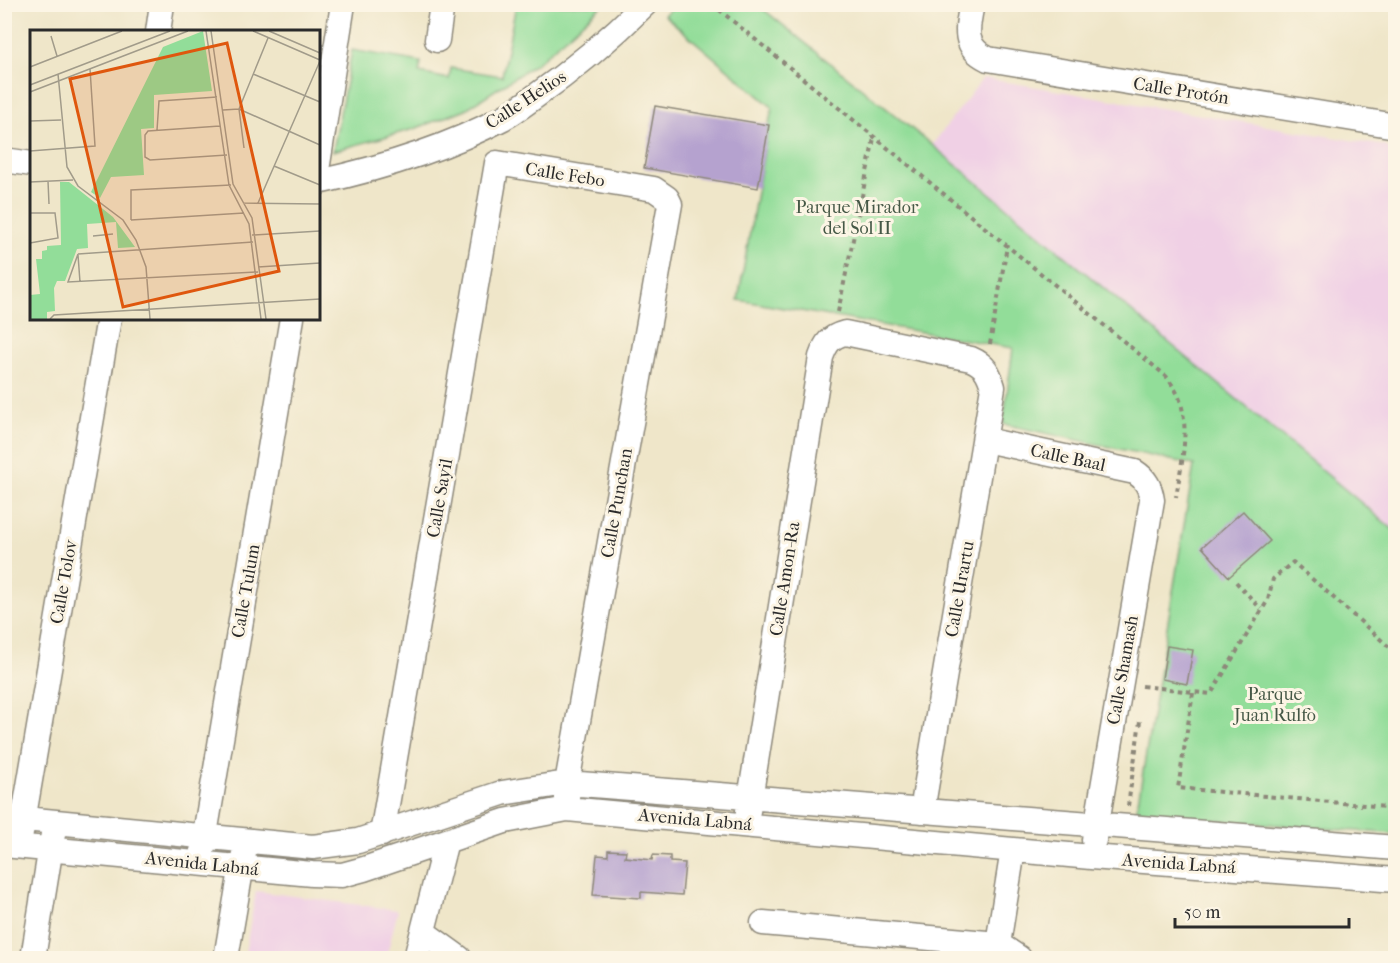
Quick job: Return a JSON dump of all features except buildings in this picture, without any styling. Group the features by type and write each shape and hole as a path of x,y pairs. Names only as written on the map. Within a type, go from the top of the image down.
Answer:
{"street":[{"path":"158,30 162,4"},
{"path":"320,151 342,4"},
{"path":"436,39 442,4"},
{"name":"Calle Helios","path":"320,182 371,170 453,142 505,118 561,79 645,4"},
{"name":"Calle Protón","path":"972,4 967,27 972,47 978,54 988,59 1395,126"},
{"path":"480,129 497,163"},
{"path":"4,160 30,164"},
{"name":"Calle Febo","path":"497,163 654,189 667,198"},
{"name":"Calle Sayil","path":"382,834 497,163"},
{"name":"Calle Punchan","path":"567,809 567,783 670,211 667,198"},
{"name":"Calle Tolov","path":"12,846 14,817 109,320"},
{"name":"Calle Tulum","path":"200,864 292,320"},
{"path":"833,336 845,333 868,337 971,359 985,368"},
{"name":"Calle Amon-Ra","path":"745,825 821,357 825,345 833,336"},
{"name":"Calle Urartu","path":"922,811 993,387 985,368"},
{"name":"Calle Baal","path":"985,440 1135,472 1147,483"},
{"name":"Calle Shamash","path":"1091,857 1152,500 1147,483"},
{"name":"Avenida Labná","path":"14,817 313,847 358,841 502,793 567,783 1395,848"},
{"name":"Avenida Labná","path":"12,846 342,875 505,821 567,809 1091,857 1395,880"},
{"path":"33,958 55,821"},
{"path":"226,958 245,839"},
{"path":"416,958 446,841"},
{"path":"992,951 1013,850"},
{"path":"763,923 992,951 1019,958"},
{"path":"423,932 459,958"}],"path":[{"path":"712,4 1166,376 1179,398 1185,419 1184,450 1175,505"},
{"path":"833,336 874,138"},
{"path":"985,368 1007,246"},
{"path":"1120,683 1211,694 1268,600 1273,579 1293,562 1395,653"},
{"path":"1236,582 1261,609"},
{"path":"1144,698 1147,675"},
{"path":"1193,693 1178,788 1395,808"},
{"path":"1125,827 1142,710"}],"shaded area":[{"path":"983,78 1385,146 1395,154 1395,531 932,145"},
{"path":"256,891 398,910 386,958 244,958"}],"green space":[{"path":"516,5 602,5 537,63 466,109 414,129 333,151 352,50 421,62 419,73 449,79 451,68 502,76"},
{"path":"675,5 758,5 932,145 1395,531 1395,834 1136,814 1194,465 1003,424 1013,348 738,300 772,107 664,15"}],"park label":[{"name":"Parque Mirador del Sol II","path":"857,217"},
{"name":"Parque Juan Rulfo","path":"1275,704"}]}
